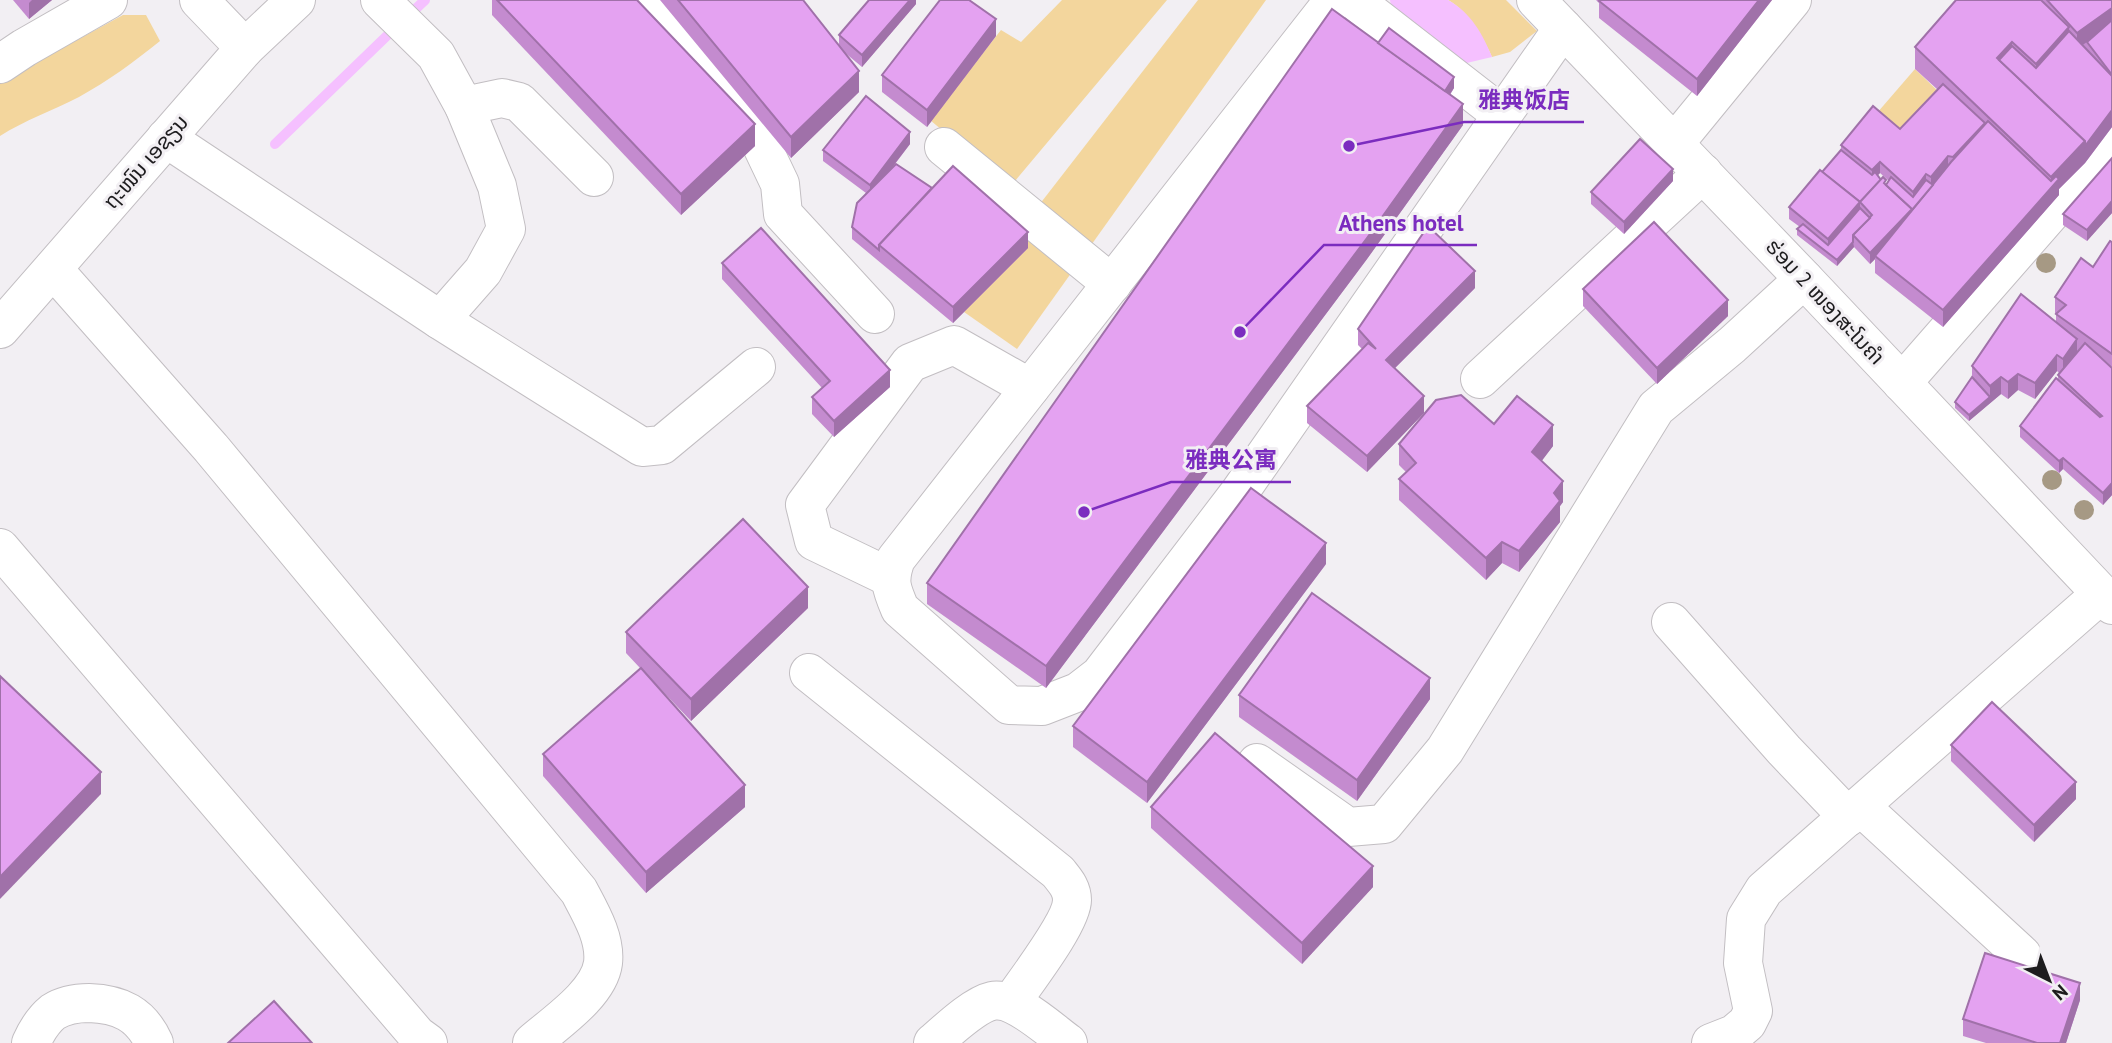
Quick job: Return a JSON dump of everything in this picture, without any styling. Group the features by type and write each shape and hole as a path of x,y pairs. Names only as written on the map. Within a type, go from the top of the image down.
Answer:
{"street":[{"path":"0,64 108,0"},
{"path":"199,0 245,48"},
{"name":"ຖະໜົນ ເອຊຽນ","path":"0,329 245,48 296,0"},
{"path":"637,0 760,142 779,184 783,214 875,314"},
{"path":"1335,0 895,559 889,577 900,609 1009,705 1042,706 1078,692 1100,675 1239,493 1563,28"},
{"path":"1354,0 1502,115"},
{"name":"ຮ່ອມ 2 ໜອງສະໂນຄໍາ","path":"1536,0 2107,600"},
{"path":"1674,144 1792,0"},
{"path":"382,2 436,55 464,106 498,186 506,229 482,271 440,320"},
{"path":"464,106 502,98 519,102 594,177"},
{"path":"166,138 440,320 642,447 662,445 756,367"},
{"path":"1902,383 2112,143"},
{"path":"944,147 1112,284"},
{"path":"1480,379 1703,173"},
{"path":"53,269 211,448 579,891 601,938 603,963 591,991 532,1043"},
{"path":"1257,763 1348,827 1384,824 1445,750 1656,408 1732,345 1804,279"},
{"path":"889,577 814,541 804,505 911,363 954,345 1030,388"},
{"path":"0,548 408,1024 428,1043"},
{"path":"1711,1043 1734,1034 1746,1023 1753,1011 1743,963 1746,919 1764,890 1854,811 2107,600"},
{"path":"1671,622 1784,750 2022,955"},
{"path":"809,673 1058,872 1071,889 1073,903 1066,922 1011,1003"},
{"path":"933,1043 970,1013 992,1001 1011,1003 1068,1043"},
{"path":"31,1043 41,1024 52,1013 65,1006 82,1003 109,1004 122,1008 135,1016 148,1030 154,1043"}],"shaded area":[{"path":"1062,0 1167,0 1010,187 930,120 1001,30 1021,42"},
{"path":"1198,0 1266,0 1017,349 964,312 1015,236"},
{"path":"1390,0 1448,0 1475,24 1492,57 1454,66 1394,22"},
{"path":"1448,0 1506,0 1537,31 1510,52 1492,57 1474,25"},
{"path":"123,15 146,15 160,41 90,91 0,136 0,82"},
{"path":"1915,69 1943,96 1903,137 1877,113"}],"building":[{"path":"497,0 637,0 755,124 681,194"},
{"path":"678,0 803,0 859,71 791,137"},
{"path":"869,0 910,0 862,55 839,35"},
{"path":"940,0 969,0 996,19 927,110 882,75"},
{"path":"1600,0 1759,0 1697,79"},
{"path":"1956,0 2041,0 2069,27 2036,64 2012,42 1997,58 2085,141 2051,177 1915,47"},
{"path":"2047,0 2112,0 2112,8 2077,33"},
{"path":"1332,9 1463,104 1367,238 1046,666 927,583"},
{"path":"2112,20 2112,75 2087,42"},
{"path":"1389,28 1454,77 1445,91 1378,43"},
{"path":"2069,31 2112,76 2112,110 2085,146 2085,141 1999,60 2012,46 2036,68"},
{"path":"1943,84 1985,123 1953,157 1948,156 1931,177 1926,174 1913,192 1880,162 1872,170 1841,145 1873,106 1900,129"},
{"path":"866,96 910,132 870,185 823,150"},
{"path":"1988,121 2051,181 2056,176 2059,179 1943,310 1875,256"},
{"path":"1640,139 1673,169 1624,222 1591,192"},
{"path":"1841,150 1872,175 1875,172 1881,180 1860,202 1822,172"},
{"path":"2112,158 2112,201 2087,230 2063,214"},
{"path":"896,164 932,188 879,245 879,250 852,227 857,203"},
{"path":"953,166 1028,232 953,307 879,245"},
{"path":"1820,170 1860,202 1828,239 1789,207"},
{"path":"1883,177 1886,180 1884,183 1912,209 1870,253 1853,235 1872,215 1860,202"},
{"path":"1891,177 1913,197 1926,180 1933,185 1912,210 1886,185"},
{"path":"1860,208 1870,218 1853,235 1853,242 1837,260 1797,229 1803,224 1828,245"},
{"path":"1654,222 1728,300 1657,368 1583,289"},
{"path":"1428,226 1475,271 1386,360 1424,396 1367,456 1307,406 1368,343 1376,349 1358,329"},
{"path":"761,228 890,370 834,421 812,397 830,381 722,263"},
{"path":"2110,241 2112,354 2056,314 2066,305 2055,297 2081,258 2093,267"},
{"path":"2021,294 2077,339 2063,359 2057,355 2035,383 2018,374 2008,382 2001,377 1990,386 1972,366"},
{"path":"2085,343 2112,368 2112,483 2103,493 2063,458 2059,461 2020,426 2056,378 2102,416 2058,375"},
{"path":"1972,377 1990,397 1969,415 1955,402"},
{"path":"1461,395 1494,424 1517,396 1553,425 1532,452 1563,481 1554,493 1560,501 1519,551 1502,542 1486,558 1399,479 1416,463 1399,444 1436,400"},
{"path":"1251,488 1326,543 1147,782 1073,726"},
{"path":"743,519 808,587 691,699 626,632"},
{"path":"1312,593 1430,678 1357,780 1239,695"},
{"path":"641,668 745,785 646,872 543,754"},
{"path":"0,676 101,772 0,877"},
{"path":"1992,702 2076,782 2034,825 1951,745"},
{"path":"1215,733 1373,866 1302,943 1151,807"},
{"path":"1985,953 2080,983 2060,1043 2037,1043 1963,1019"},
{"path":"274,1001 312,1043 228,1043"}],"waterway":[{"path":"407,17 425,0"},
{"path":"275,144 396,27"}],"place":[{"name":"雅典饭店","path":"1349,146"},
{"name":"Athens hotel","path":"1240,332"},
{"name":"雅典公寓","path":"1084,512"}]}
